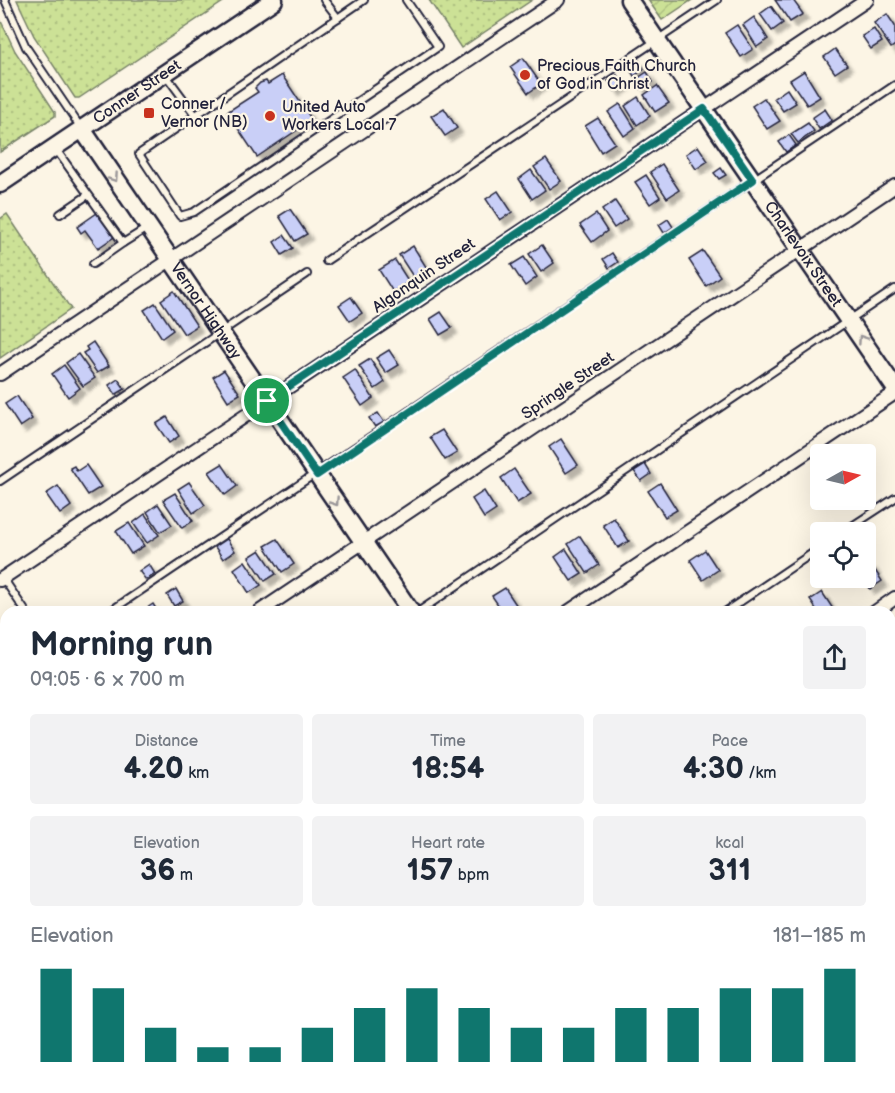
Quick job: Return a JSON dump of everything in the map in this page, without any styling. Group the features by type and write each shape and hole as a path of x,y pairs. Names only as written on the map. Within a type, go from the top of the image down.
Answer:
{"street":[{"name":"Conner Street","path":"0,184 274,0"},
{"path":"0,374 558,0"},
{"name":"Charlevoix Street","path":"629,0 895,388"},
{"name":"Algonquin Street","path":"1,577 867,0"},
{"name":"Vernor Highway","path":"81,129 407,606"},
{"name":"Springle Street","path":"268,606 895,186"},
{"path":"577,606 895,393"}],"lane":[{"path":"5,0 26,47 81,129"},
{"path":"324,0 338,18"},
{"path":"364,0 139,154 180,216 194,212 438,47 406,0"},
{"path":"326,261 717,0"},
{"path":"165,73 196,116"},
{"path":"119,606 895,85"},
{"path":"54,147 123,243"},
{"path":"60,214 88,195"},
{"path":"93,264 148,228"},
{"path":"0,481 308,274"},
{"path":"427,606 895,289"},
{"path":"858,522 895,498"},
{"path":"734,606 810,555"},
{"path":"1,577 22,606"}],"green space":[{"path":"17,0 226,0 79,98 75,98 34,36"},
{"path":"429,0 532,0 461,48"},
{"path":"648,0 692,0 662,20"},
{"path":"0,19 15,51 55,112 55,116 0,152"},
{"path":"7,214 71,309 0,358 0,219"}],"building":[{"path":"775,0 793,0 803,14 790,22"},
{"path":"771,6 783,23 772,31 760,14"},
{"path":"887,14 895,26 895,45 891,48 874,23"},
{"path":"754,17 768,39 757,47 743,25"},
{"path":"737,25 753,49 741,57 725,33"},
{"path":"874,29 882,42 871,49 862,36"},
{"path":"835,49 847,65 835,73 824,57"},
{"name":"Precious Faith Church of God in Christ","path":"523,58 541,84 528,93 510,67"},
{"path":"639,60 644,69 634,76 628,67"},
{"path":"804,71 820,97 807,105 790,80"},
{"path":"647,72 653,82 641,89 635,80"},
{"name":"United Auto Workers Local 7","path":"282,75 312,120 257,157 227,112 258,92 255,88 260,83 266,81 268,84"},
{"path":"617,75 624,85 615,91 608,81"},
{"path":"657,86 669,103 655,112 644,95"},
{"path":"787,89 796,103 783,111 774,98"},
{"path":"638,97 650,116 637,125 625,106"},
{"path":"764,98 780,121 767,129 752,106"},
{"path":"620,104 635,128 624,136 608,112"},
{"path":"444,108 457,128 445,136 431,116"},
{"path":"825,109 832,120 819,129 812,118"},
{"path":"598,118 615,143 601,152 585,126"},
{"path":"808,123 814,131 798,143 791,134"},
{"path":"789,135 796,145 786,152 779,142"},
{"path":"698,146 708,161 696,169 686,154"},
{"path":"546,159 561,181 549,189 534,167"},
{"path":"662,164 679,190 667,198 650,172"},
{"path":"721,168 726,175 719,179 714,173"},
{"path":"531,170 545,190 532,199 519,179"},
{"path":"646,175 660,197 650,204 635,182"},
{"path":"498,191 512,212 500,220 486,199"},
{"path":"615,201 627,219 614,228 602,210"},
{"path":"290,209 307,234 295,241 279,216"},
{"path":"97,213 114,237 98,248 85,230 81,233 77,227"},
{"path":"596,214 607,231 592,242 580,225"},
{"path":"668,219 673,227 664,233 659,225"},
{"path":"284,235 293,248 282,255 274,242"},
{"path":"542,245 554,263 541,272 529,254"},
{"path":"413,246 428,270 414,278 399,255"},
{"path":"703,251 720,276 706,286 689,260"},
{"path":"612,253 618,262 609,268 603,259"},
{"path":"524,257 537,277 525,286 511,265"},
{"path":"395,260 409,282 393,292 379,270"},
{"path":"174,291 197,326 184,334 161,300"},
{"path":"351,297 362,313 350,321 339,305"},
{"path":"155,303 173,330 162,338 144,310"},
{"path":"441,312 452,328 440,335 430,319"},
{"path":"93,342 109,366 97,373 83,353 88,350 86,347"},
{"path":"389,350 399,365 386,373 376,358"},
{"path":"78,354 95,378 83,386 66,363"},
{"path":"370,359 385,382 375,389 359,366"},
{"path":"64,365 80,388 68,397 52,374"},
{"path":"224,370 240,394 228,401 213,377"},
{"path":"355,370 373,398 362,406 343,378"},
{"path":"118,379 125,389 115,395 109,385"},
{"path":"17,396 32,419 20,427 5,404"},
{"path":"378,413 384,422 375,427 369,418"},
{"path":"167,417 179,436 169,443 156,424"},
{"path":"442,430 457,453 445,460 430,437"},
{"path":"561,439 578,465 566,473 549,447"},
{"path":"222,464 237,486 225,495 209,472"},
{"path":"645,464 651,474 641,481 634,471"},
{"path":"86,465 101,487 88,495 70,468 74,466 77,471"},
{"path":"514,469 531,494 517,503 501,478"},
{"path":"189,482 205,505 193,513 178,489"},
{"path":"660,483 677,510 665,517 648,491"},
{"path":"58,486 71,506 60,514 46,494"},
{"path":"484,491 496,510 484,518 472,499"},
{"path":"175,493 193,521 182,528 163,500"},
{"path":"158,504 172,525 160,532 147,512"},
{"path":"145,514 159,535 147,543 133,523"},
{"path":"614,518 629,541 618,548 603,525"},
{"path":"129,523 144,546 131,554 116,531"},
{"path":"580,536 599,565 587,573 568,544"},
{"path":"227,539 235,551 223,559 215,547"},
{"path":"277,539 294,564 282,572 265,546"},
{"path":"566,549 582,574 571,581 555,557"},
{"path":"260,550 276,574 265,581 249,557"},
{"path":"705,550 718,570 703,580 690,560"},
{"path":"245,561 261,585 249,593 234,569"},
{"path":"149,564 155,574 146,580 139,571"},
{"path":"876,572 882,581 876,585"},
{"path":"505,588 517,606 499,606 492,596"},
{"path":"176,589 183,601 174,606 167,595"},
{"path":"822,592 831,606 814,606 810,600"}],"place":[{"name":"Precious Faith Church of God in Christ","path":"525,75"},
{"name":"Conner / Vernor (NB)","path":"149,113"},
{"name":"United Auto Workers Local 7","path":"270,116"}],"route":[{"path":"704,109 753,180 317,475 267,401 704,109"}]}
